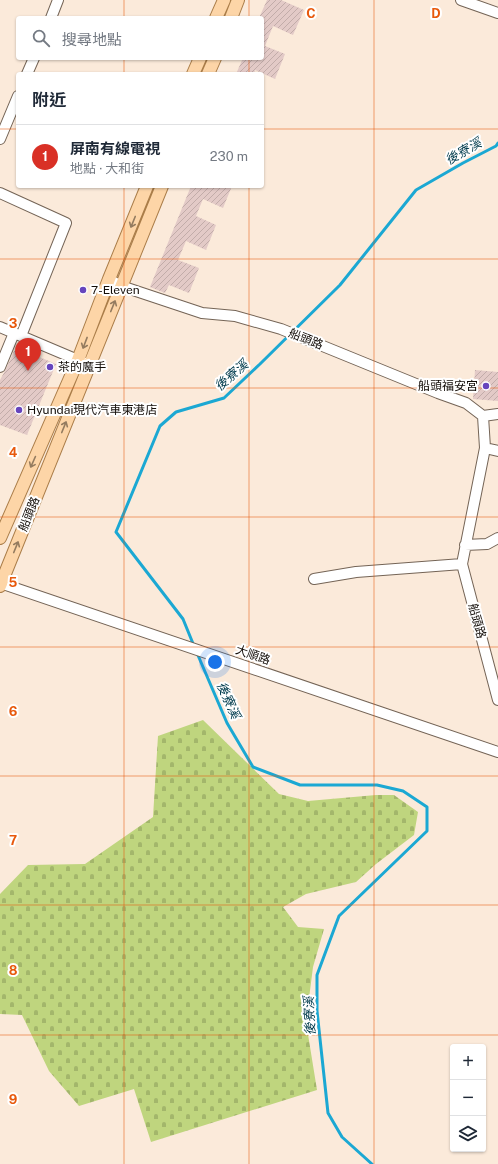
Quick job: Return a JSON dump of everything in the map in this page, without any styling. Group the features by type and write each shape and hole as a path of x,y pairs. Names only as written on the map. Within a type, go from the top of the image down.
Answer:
{"main road":[{"path":"217,16 224,0"},
{"path":"232,16 238,0"},
{"path":"194,72 199,60"},
{"path":"209,72 214,60"},
{"name":"船頭路","path":"0,584 84,363 110,279 147,188"},
{"name":"船頭路","path":"0,538 121,286 161,188"}],"street":[{"path":"52,16 58,0"},
{"path":"461,0 498,13"},
{"path":"28,72 33,60"},
{"path":"0,139 16,101"},
{"path":"0,193 66,223 18,334 0,367"},
{"name":"船頭路","path":"110,279 121,286 202,313 235,316 281,329 466,403 483,416 485,448 464,545 462,564 498,700"},
{"path":"0,327 84,363"},
{"path":"483,416 498,414"},
{"path":"485,448 498,452"},
{"path":"464,545 488,544 498,538"},
{"path":"314,579 356,572 462,564"},
{"name":"大順路","path":"0,584 498,752"}],"green space":[{"path":"203,720 279,794 308,801 376,795 394,795 418,812 414,835 376,864 356,882 306,894 283,907 298,927 324,929 313,967 306,1022 317,1090 151,1142 134,1089 79,1106 49,1071 22,1015 0,1014 0,894 28,865 85,864 153,817 158,736"}],"building":[{"path":"267,0 281,0 304,10 293,35 273,26 265,46 285,54 275,79 264,74 264,72 255,70 254,72 237,72 242,60 264,60 264,16 260,16"},
{"path":"190,188 231,188 223,208 203,199 196,216 216,225 206,250 186,241 178,260 199,268 189,293 169,285 165,293 150,287"},
{"path":"14,351 25,351 56,364 27,435 0,425 0,380"},
{"name":"船頭福安宮","path":"475,370 498,372 498,401 473,399"}],"waterway":[{"name":"後寮溪","path":"194,646 183,619 116,532 160,426 176,412 224,398 340,285 416,190 496,146 498,143"},
{"name":"後寮溪","path":"197,653 227,723 253,767 300,785 377,785 403,791 427,807 427,831 339,916 317,975 317,1011 328,1113 342,1137 372,1164"}],"place":[{"name":"7-Eleven","path":"83,290"},
{"name":"茶的魔手","path":"50,367"},
{"name":"屏南有線電視","path":"28,371"},
{"name":"船頭福安宮","path":"486,386"},
{"name":"Hyundai現代汽車東港店","path":"19,410"}]}
